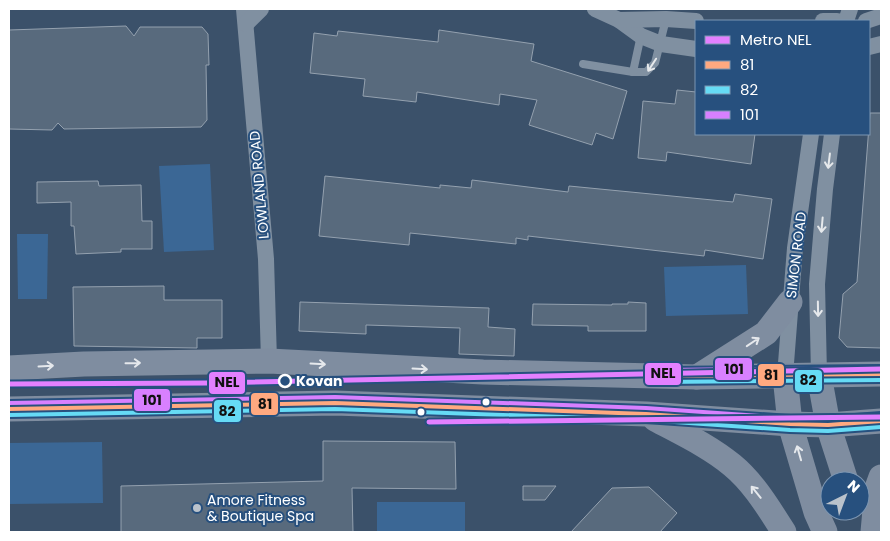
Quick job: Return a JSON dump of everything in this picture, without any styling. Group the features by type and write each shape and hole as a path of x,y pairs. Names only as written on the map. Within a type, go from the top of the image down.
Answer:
{"main road":[{"path":"697,377 766,333 790,302"},
{"path":"9,368 84,364 269,361 483,372 697,377 881,374"},
{"path":"819,375 828,425 843,471"},
{"path":"785,376 790,424 816,512 825,532"},
{"path":"9,409 335,403 646,414 790,424 828,425 881,421"},
{"path":"646,414 699,443 731,465 744,477 764,502 784,532"},
{"path":"872,532 877,488 881,477"},
{"path":"865,521 872,532"}],"street":[{"path":"245,16 261,9"},
{"path":"595,9 619,20 641,36 661,44 695,49"},
{"path":"870,9 881,15"},
{"path":"868,20 881,15"},
{"name":"LOWLAND ROAD","path":"245,16 266,259 269,361"},
{"path":"619,20 666,19 695,22"},
{"name":"SIMON ROAD","path":"785,376 795,248 812,135"},
{"name":"SIMON ROAD","path":"819,375 817,284 832,135"}],"lane":[{"path":"633,72 645,19"},
{"path":"582,64 633,72 646,72 651,69 661,44 666,19"}],"shaded area":[{"path":"210,164 214,250 164,252 159,166"},
{"path":"17,234 48,234 47,299 18,299"},
{"path":"746,265 748,314 666,316 664,267"},
{"path":"102,442 103,503 9,504 9,443"},
{"path":"377,502 465,502 465,532 377,532"}],"building":[{"path":"126,26 134,36 140,27 202,27 208,34 209,65 206,65 207,120 201,127 64,129 58,123 52,130 9,129 9,30"},
{"path":"439,30 534,44 531,61 627,91 613,139 596,133 592,145 529,125 537,100 500,94 499,105 417,92 416,102 363,96 365,79 310,73 314,33 337,36 338,31 438,42"},
{"path":"677,90 695,92 695,135 755,135 751,164 667,152 666,161 638,158 643,101 675,104"},
{"path":"870,113 881,113 881,348 847,347 839,338 843,294 857,282 868,135 870,135"},
{"path":"325,176 440,188 440,185 471,188 472,180 568,192 569,186 733,202 735,194 772,199 763,259 705,250 704,256 528,236 528,240 516,238 516,244 410,233 409,245 319,236"},
{"path":"98,181 99,186 141,185 142,221 152,221 152,249 121,249 121,252 76,254 74,226 71,226 71,202 37,203 37,182"},
{"path":"164,286 164,300 222,300 222,338 197,338 197,348 74,346 73,287"},
{"path":"300,302 489,308 488,327 515,329 514,356 459,354 460,328 366,325 366,334 299,331"},
{"path":"628,302 646,303 646,331 588,331 588,326 532,325 533,304 612,305 628,304"},
{"path":"323,441 455,442 456,489 352,488 353,532 121,532 121,486 323,481"},
{"path":"523,486 556,486 545,500 523,500"},
{"path":"649,487 677,513 660,532 571,532 612,488"}],"metro line":[{"name":"NEL","path":"9,384 208,383 881,369"},
{"name":"NEL","path":"429,422 881,417"}],"transit line":[{"name":"101","path":"661,370 881,368"},
{"name":"81","path":"661,376 881,374"},
{"name":"82","path":"661,382 881,380"},
{"name":"101","path":"9,403 335,397 646,408 790,418 828,419 881,415"},
{"name":"81","path":"9,409 335,403 646,414 790,424 828,425 881,421"},
{"name":"82","path":"9,415 335,409 646,420 790,430 828,431 881,427"}],"place":[{"name":"Kovan","path":"285,381"},
{"name":"Amore Fitness & Boutique Spa","path":"197,508"}]}
